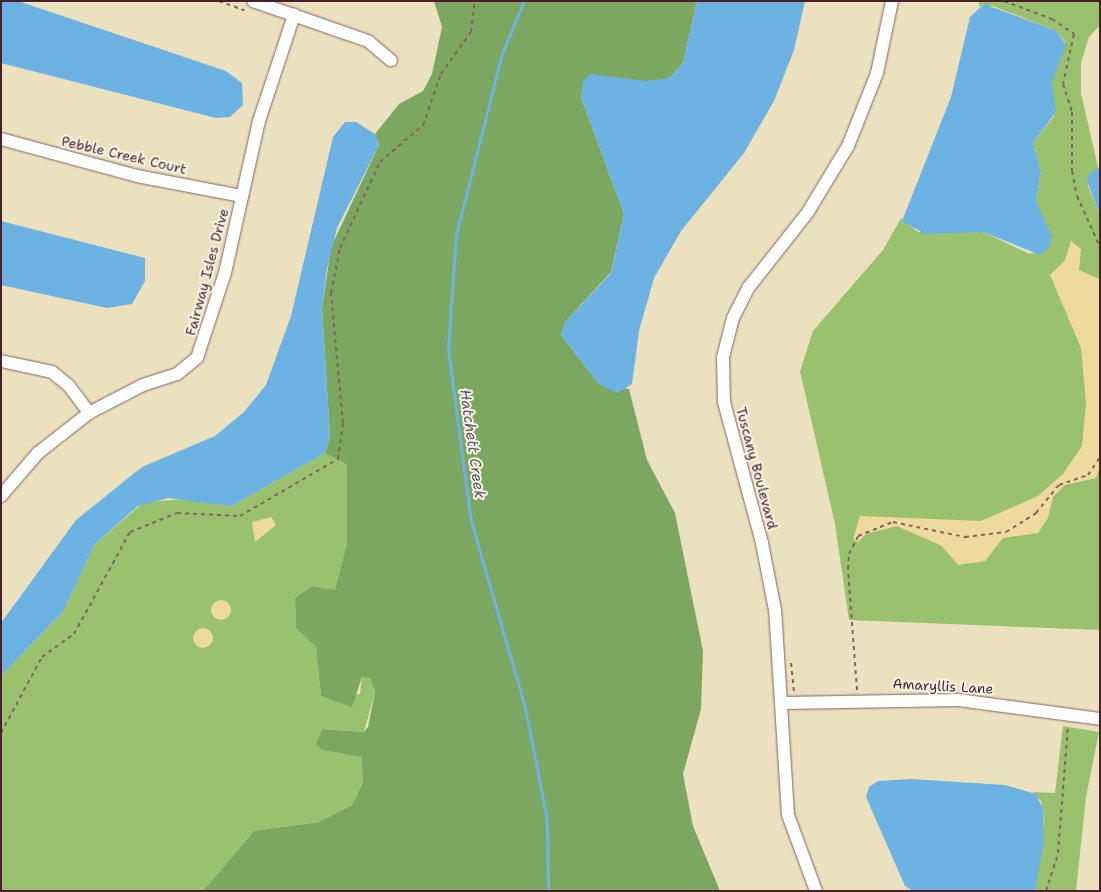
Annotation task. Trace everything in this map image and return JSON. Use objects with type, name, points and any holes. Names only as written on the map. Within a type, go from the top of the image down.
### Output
[{"type":"street","points":[[253,1],[368,41],[391,60]]},
{"type":"street","name":"Tuscany Boulevard","points":[[816,891],[788,815],[784,702],[762,543],[724,402],[723,357],[733,318],[749,287],[808,212],[848,146],[877,73],[892,1]]},
{"type":"street","name":"Fairway Isles Drive","points":[[1,496],[38,453],[89,414],[143,385],[177,374],[197,358],[219,294],[259,120],[294,15]]},
{"type":"street","name":"Pebble Creek Court","points":[[1,139],[137,176],[242,196]]},
{"type":"street","points":[[1,361],[52,372],[69,386],[89,414]]},
{"type":"street","name":"Amaryllis Lane","points":[[784,702],[958,700],[1100,719]]},
{"type":"path","points":[[1,733],[42,657],[74,634],[130,532],[177,513],[240,516],[338,458],[343,422],[331,293],[340,248],[380,162],[423,125],[441,74],[471,32],[475,1]]},
{"type":"path","points":[[1004,1],[1052,19],[1074,34],[1063,84],[1072,112],[1072,171],[1077,196],[1100,247]]},
{"type":"path","points":[[858,700],[848,569],[849,554],[858,536],[893,522],[965,537],[1006,532],[1036,513],[1058,484],[1088,475],[1100,457]]},
{"type":"path","points":[[791,660],[794,691]]},
{"type":"path","points":[[1046,891],[1058,853],[1066,722]]},
{"type":"green space","points":[[434,1],[697,1],[683,63],[670,78],[581,97],[624,214],[611,272],[566,321],[561,335],[599,384],[629,389],[647,460],[675,513],[703,651],[701,709],[683,774],[693,826],[720,891],[203,891],[254,831],[319,822],[352,805],[363,781],[361,757],[323,750],[316,745],[322,729],[364,732],[368,727],[375,692],[370,678],[362,677],[352,707],[321,696],[316,647],[296,628],[295,598],[312,586],[335,590],[347,543],[347,465],[325,453],[330,437],[322,309],[331,247],[379,145],[375,134],[399,104],[423,91],[432,74],[442,27]]},
{"type":"green space","points":[[979,1],[1100,1],[1100,25],[1089,37],[1081,63],[1081,93],[1098,167],[1088,186],[1100,215],[1100,630],[849,620],[835,524],[800,371],[813,331],[883,250],[901,218],[918,232],[983,232],[1030,254],[1049,247],[1036,201],[1041,171],[1033,143],[1054,116],[1052,83],[1065,42],[1057,31],[993,6],[979,6]]},
{"type":"green space","points":[[325,453],[347,465],[347,543],[335,590],[312,586],[295,598],[296,628],[316,647],[321,696],[360,694],[362,676],[370,678],[375,692],[364,732],[323,729],[330,751],[361,757],[363,780],[352,805],[319,822],[254,831],[203,891],[1,891],[1,676],[63,612],[95,544],[144,502],[186,499],[232,506]]},
{"type":"green space","points":[[1063,726],[1099,732],[1086,797],[1076,891],[1035,891],[1044,820],[1041,801],[1033,792],[1055,793]]},
{"type":"sand","points":[[1071,241],[1081,249],[1079,270],[1099,279],[1100,288],[1100,466],[1096,478],[1065,485],[1053,497],[1048,518],[1038,533],[1003,538],[985,561],[958,565],[942,546],[897,526],[866,534],[858,542],[853,539],[860,516],[981,521],[1038,496],[1063,474],[1082,446],[1086,403],[1081,348],[1050,275],[1065,260]]},
{"type":"sand","points":[[271,517],[276,525],[255,542],[252,522]]},
{"type":"sand","points":[[221,600],[228,603],[231,610],[228,617],[221,620],[214,617],[211,610],[214,603]]},
{"type":"sand","points":[[203,628],[210,631],[213,638],[210,645],[203,648],[196,645],[193,638],[196,631]]},
{"type":"water","points":[[1,1],[21,2],[226,71],[242,83],[243,105],[230,117],[216,118],[1,63]]},
{"type":"water","points":[[697,1],[805,1],[794,50],[774,101],[744,153],[681,231],[654,278],[639,331],[632,384],[618,393],[599,384],[561,335],[566,321],[611,273],[624,214],[581,97],[583,82],[590,74],[646,81],[670,78],[683,63]]},
{"type":"water","points":[[984,4],[1057,31],[1066,45],[1052,83],[1056,112],[1033,143],[1041,171],[1036,201],[1052,236],[1049,247],[1040,255],[983,232],[925,234],[902,221],[951,97],[970,17]]},
{"type":"water","points":[[345,122],[356,122],[375,134],[379,145],[337,228],[327,269],[322,309],[330,437],[325,453],[232,506],[168,498],[138,506],[95,544],[63,612],[1,676],[1,623],[76,520],[142,467],[215,436],[244,412],[266,385],[291,316],[333,137]]},
{"type":"water","points":[[1100,167],[1100,215],[1087,181],[1091,172]]},
{"type":"water","points":[[1,221],[145,258],[145,281],[132,304],[107,308],[1,285]]},
{"type":"water","points":[[911,779],[1005,785],[1036,794],[1043,809],[1044,841],[1035,891],[913,891],[905,886],[866,797],[869,787],[878,781]]},
{"type":"waterway","name":"Hatchett Creek","points":[[524,1],[502,53],[456,235],[448,349],[471,521],[525,707],[547,820],[548,891]]}]
